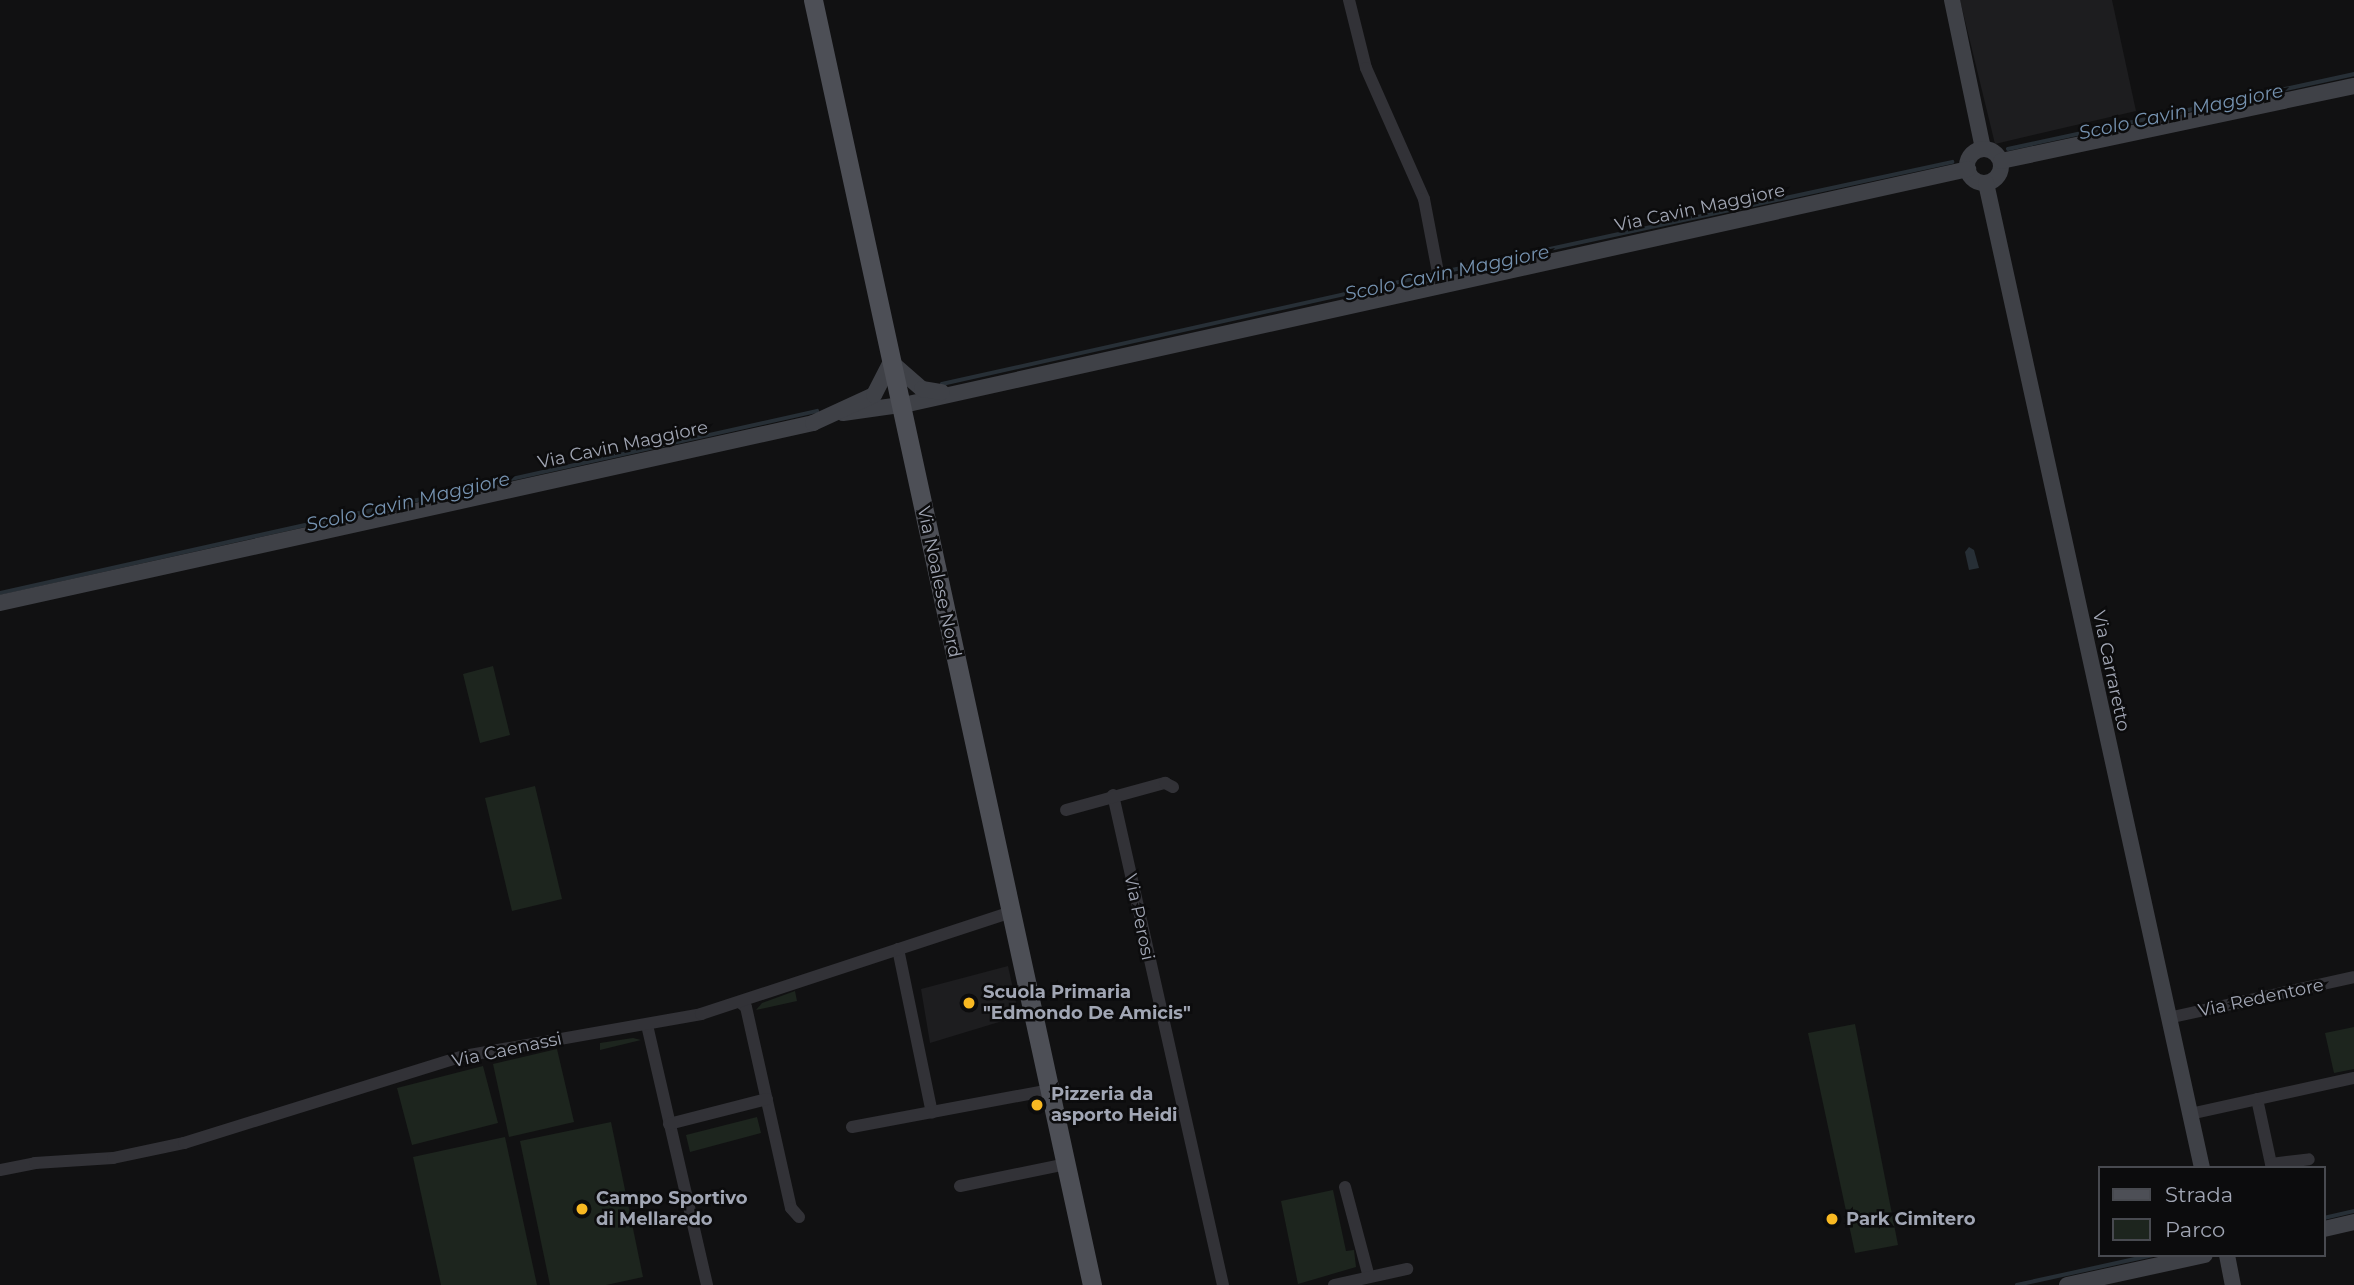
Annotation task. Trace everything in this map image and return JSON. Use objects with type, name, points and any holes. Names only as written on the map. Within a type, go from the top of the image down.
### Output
[{"type":"main road","name":"Via Noalese Nord","points":[[813,0],[1092,1285]]},
{"type":"street","points":[[1349,0],[1366,68],[1420,187],[1439,276]]},
{"type":"street","points":[[1952,0],[1983,149]]},
{"type":"street","points":[[2001,161],[2354,86]]},
{"type":"street","points":[[1983,149],[1995,153],[2001,161],[1998,176],[1986,183],[1975,180],[1968,169],[1970,156],[1983,149]]},
{"type":"street","name":"Via Cavin Maggiore","points":[[0,603],[844,413],[949,392],[1439,276],[1968,169]]},
{"type":"street","name":"Via Carraretto","points":[[1986,183],[2202,1166]]},
{"type":"street","points":[[874,395],[891,362],[922,389]]},
{"type":"street","name":"Via Cavin Maggiore","points":[[844,413],[874,395],[900,402],[922,389],[949,392]]},
{"type":"street","points":[[1066,810],[1164,783],[1173,787]]},
{"type":"street","name":"Via Perosi","points":[[1113,795],[1223,1285]]},
{"type":"street","name":"Via Caenassi","points":[[0,1170],[113,1158],[184,1143],[464,1056],[647,1025],[741,1003],[1011,912]]},
{"type":"street","points":[[898,949],[932,1113]]},
{"type":"street","name":"Via Redentore","points":[[2168,1018],[2354,977]]},
{"type":"street","points":[[741,1003],[746,1007],[791,1208],[799,1217]]},
{"type":"street","points":[[647,1025],[707,1285]]},
{"type":"street","points":[[2190,1114],[2354,1078]]},
{"type":"street","points":[[852,1127],[1050,1090]]},
{"type":"street","points":[[669,1124],[767,1099]]},
{"type":"street","points":[[2257,1099],[2271,1164],[2309,1159]]},
{"type":"street","points":[[960,1186],[1066,1164]]},
{"type":"street","points":[[1345,1187],[1369,1277]]},
{"type":"street","points":[[2326,1229],[2354,1222]]},
{"type":"street","points":[[2067,1285],[2196,1257]]},
{"type":"street","points":[[2227,1257],[2233,1285]]},
{"type":"street","points":[[1334,1285],[1407,1269]]},
{"type":"shaded area","points":[[1960,0],[2112,0],[2136,111],[1995,144]]},
{"type":"shaded area","points":[[1969,547],[1974,550],[1979,568],[1969,570],[1965,552]]},
{"type":"shaded area","name":"Scuola Primaria \"Edmondo De Amicis\"","points":[[1008,966],[1019,1016],[930,1043],[921,989]]},
{"type":"green space","points":[[493,666],[510,735],[480,743],[463,674]]},
{"type":"green space","points":[[535,786],[562,899],[512,911],[485,798]]},
{"type":"green space","points":[[795,991],[797,1001],[756,1010],[762,1003]]},
{"type":"green space","points":[[1855,1024],[1898,1245],[1855,1253],[1808,1033]]},
{"type":"green space","points":[[2354,1027],[2354,1069],[2334,1073],[2325,1033]]},
{"type":"green space","points":[[633,1038],[641,1040],[600,1050],[600,1043]]},
{"type":"green space","points":[[557,1049],[574,1122],[509,1137],[493,1064]]},
{"type":"green space","points":[[483,1066],[498,1123],[412,1145],[397,1088]]},
{"type":"green space","points":[[757,1117],[761,1133],[690,1152],[686,1135]]},
{"type":"green space","name":"Campo Sportivo di Mellaredo","points":[[611,1122],[643,1277],[606,1285],[550,1285],[520,1141]]},
{"type":"green space","points":[[505,1137],[537,1285],[441,1285],[413,1157]]},
{"type":"green space","points":[[1333,1190],[1346,1251],[1354,1250],[1356,1267],[1298,1284],[1281,1201]]},
{"type":"waterway","name":"Scolo Cavin Maggiore","points":[[2008,149],[2354,74]]},
{"type":"waterway","name":"Scolo Cavin Maggiore","points":[[1443,272],[1952,162]]},
{"type":"waterway","name":"Scolo Cavin Maggiore","points":[[942,384],[1435,274]]},
{"type":"waterway","name":"Scolo Cavin Maggiore","points":[[0,593],[817,411]]},
{"type":"waterway","points":[[2326,1218],[2354,1211]]},
{"type":"waterway","points":[[2017,1285],[2145,1257]]},
{"type":"place","name":"Scuola Primaria \"Edmondo De Amicis\"","points":[[969,1003]]},
{"type":"place","name":"Pizzeria da asporto Heidi","points":[[1037,1105]]},
{"type":"place","name":"Campo Sportivo di Mellaredo","points":[[582,1209]]},
{"type":"place","name":"Park Cimitero","points":[[1832,1219]]}]
